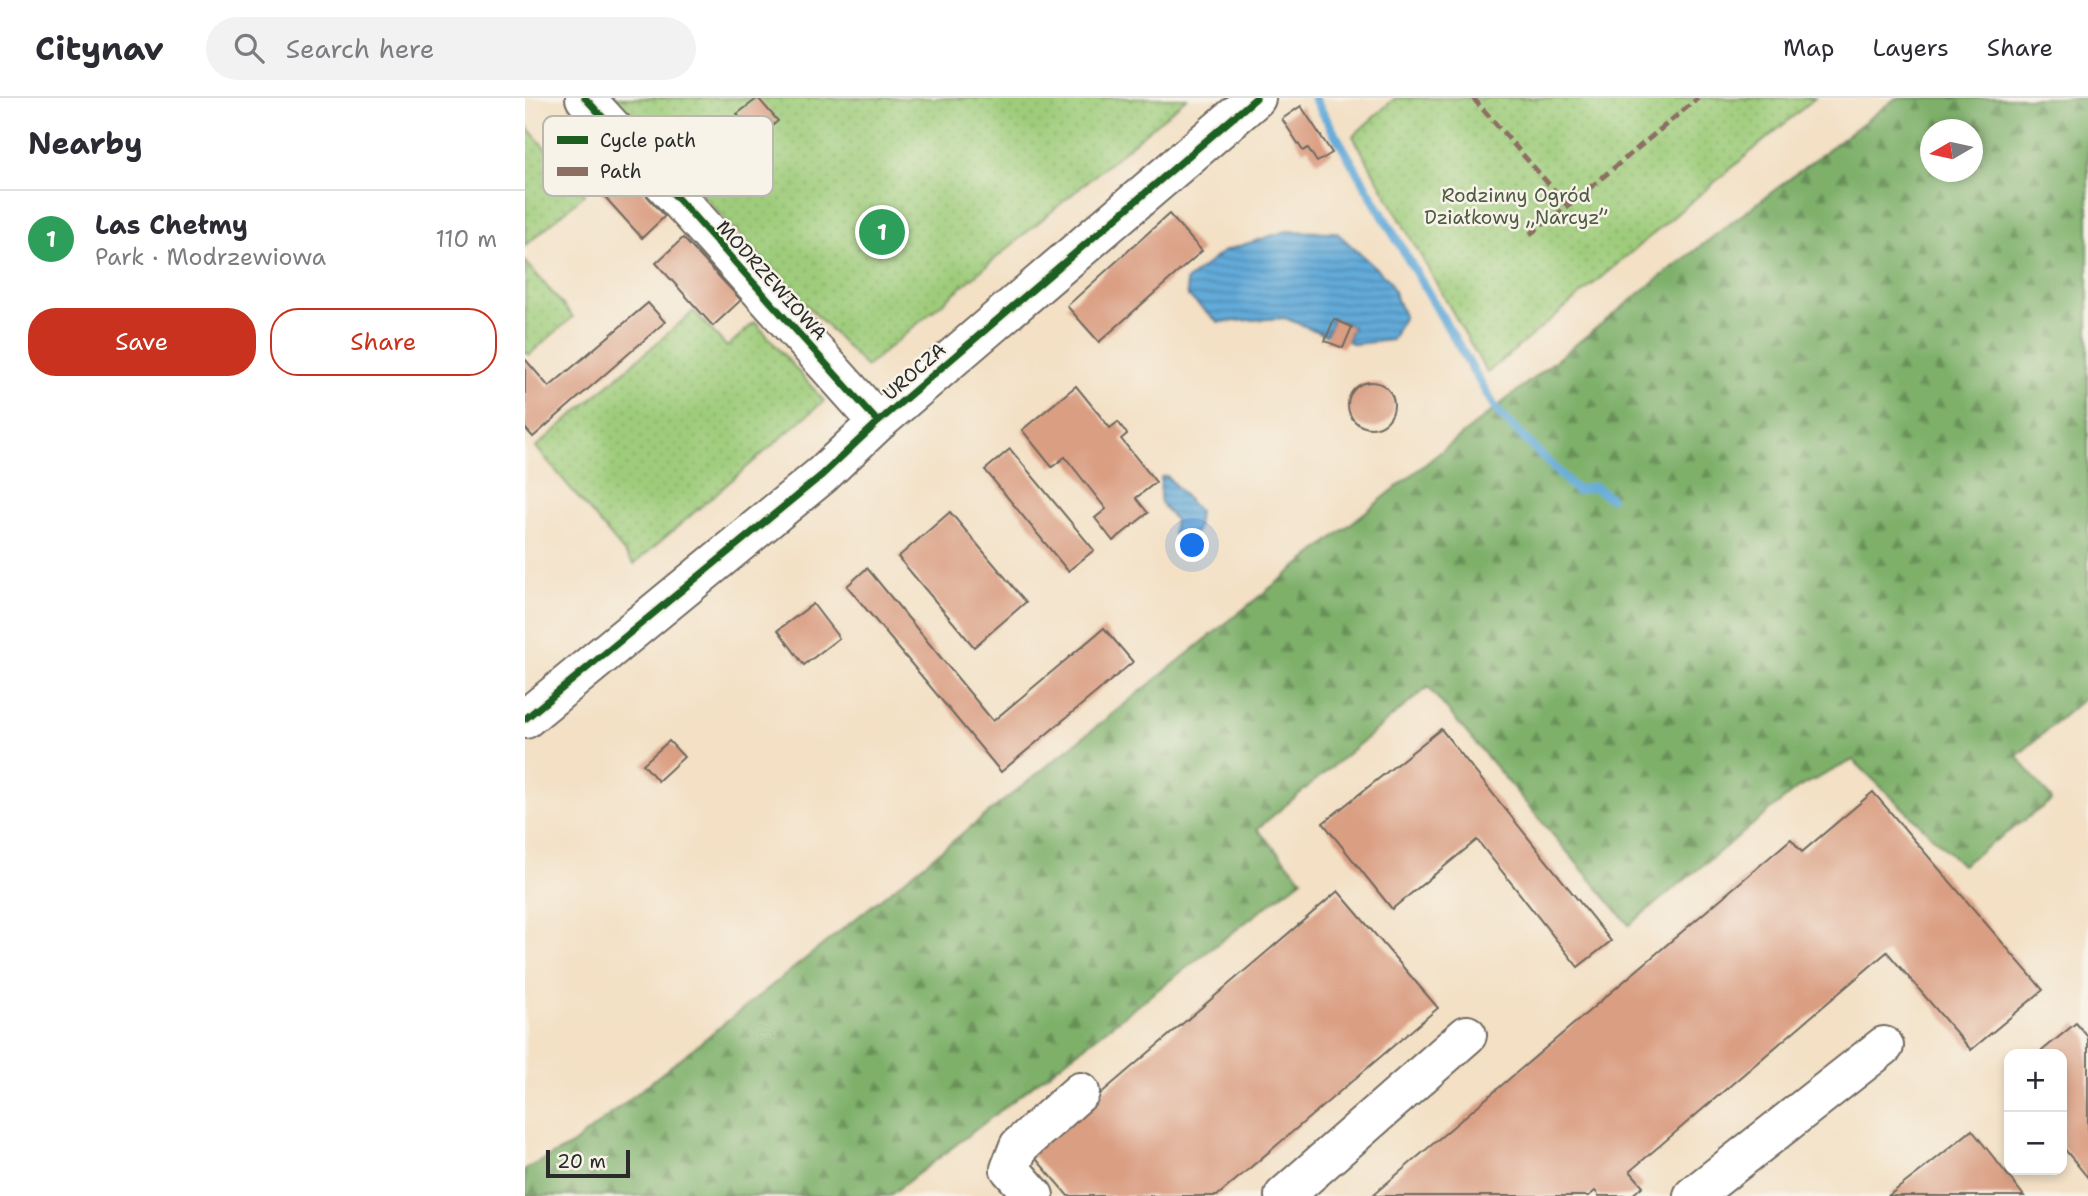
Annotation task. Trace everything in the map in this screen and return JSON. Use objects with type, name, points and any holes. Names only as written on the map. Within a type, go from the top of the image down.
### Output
[{"type":"street","name":"MODRZEWIOWA","points":[[585,98],[602,116]]},
{"type":"street","name":"UROCZA","points":[[525,719],[770,518],[1256,98]]},
{"type":"street","name":"MODRZEWIOWA","points":[[675,196],[878,422]]},
{"type":"street","points":[[1284,1196],[1467,1035]]},
{"type":"street","points":[[1693,1196],[1884,1046]]},
{"type":"street","points":[[1034,1196],[1010,1169],[1019,1146],[1080,1093]]},
{"type":"green space","points":[[609,98],[1187,98],[866,367],[703,196],[773,196],[773,116],[626,116]]},
{"type":"green space","name":"Rodzinny Ogród Działkowy „Narcyz”","points":[[1395,98],[1815,98],[1487,373],[1353,136]]},
{"type":"green space","points":[[1896,98],[2088,98],[2088,695],[2017,756],[2052,800],[1962,865],[1853,760],[1798,788],[1629,925],[1428,687],[1257,829],[1302,879],[889,1196],[525,1196],[525,1169],[572,1145],[1660,277]]},
{"type":"green space","points":[[525,125],[543,146],[543,196],[583,196],[525,246]]},
{"type":"green space","points":[[525,261],[573,317],[529,355],[525,351]]},
{"type":"green space","points":[[694,311],[727,347],[755,322],[824,401],[634,564],[536,447]]},
{"type":"water","points":[[1286,231],[1336,232],[1389,280],[1404,316],[1392,340],[1355,344],[1347,341],[1353,327],[1334,319],[1326,335],[1285,318],[1218,322],[1188,296],[1186,281],[1224,251]]},
{"type":"water","points":[[1167,476],[1199,512],[1192,540],[1177,538],[1173,533],[1175,520],[1161,503],[1161,477]]},
{"type":"building","points":[[758,98],[778,121],[773,125],[773,116],[737,114]]},
{"type":"building","points":[[1301,106],[1332,153],[1317,162],[1308,148],[1303,151],[1282,119]]},
{"type":"building","points":[[604,196],[647,196],[665,216],[642,238]]},
{"type":"building","points":[[1169,214],[1202,251],[1099,342],[1067,306]]},
{"type":"building","points":[[683,238],[741,300],[713,326],[656,263]]},
{"type":"building","points":[[648,303],[665,322],[533,437],[525,428],[525,359],[549,387]]},
{"type":"building","points":[[1334,319],[1352,327],[1343,348],[1325,341]]},
{"type":"building","points":[[1371,382],[1380,383],[1387,389],[1393,396],[1393,414],[1387,421],[1380,427],[1371,428],[1362,427],[1355,421],[1349,414],[1348,405],[1349,396],[1355,389],[1362,383]]},
{"type":"building","points":[[1076,386],[1110,428],[1118,422],[1127,434],[1121,439],[1156,482],[1136,498],[1148,513],[1113,541],[1095,518],[1106,509],[1065,457],[1052,467],[1022,430]]},
{"type":"building","points":[[1010,449],[1094,550],[1068,571],[985,470]]},
{"type":"building","points":[[950,512],[1026,602],[974,647],[898,557]]},
{"type":"building","points":[[867,568],[993,721],[1104,628],[1133,662],[1001,772],[847,586]]},
{"type":"building","points":[[813,604],[839,638],[804,665],[778,630]]},
{"type":"building","points":[[1441,729],[1611,941],[1578,967],[1477,840],[1392,909],[1323,823]]},
{"type":"building","points":[[669,741],[684,757],[658,781],[643,764]]},
{"type":"building","points":[[1873,792],[2043,990],[1971,1050],[1887,952],[1630,1171],[1643,1186],[1631,1196],[1599,1196],[1595,1191],[1589,1196],[1374,1194],[1791,839],[1802,852]]},
{"type":"building","points":[[1338,891],[1438,1008],[1217,1196],[1068,1196],[1031,1153]]},
{"type":"building","points":[[2076,1023],[2088,1037],[2088,1178],[2067,1152],[2067,1049],[2044,1049]]},
{"type":"building","points":[[1972,1130],[2004,1171],[2004,1175],[2007,1175],[2024,1196],[1888,1196]]},
{"type":"waterway","points":[[1314,98],[1497,411],[1576,490],[1595,487],[1610,498]]},
{"type":"marked path","points":[[1473,98],[1568,206]]},
{"type":"marked path","points":[[1530,234],[1568,206],[1698,98]]},
{"type":"cycle path","points":[[585,98],[602,116]]},
{"type":"cycle path","points":[[525,719],[822,475],[878,422],[1256,98]]},
{"type":"cycle path","points":[[675,196],[878,422]]},
{"type":"place","name":"Las Chełmy","points":[[882,232]]}]
